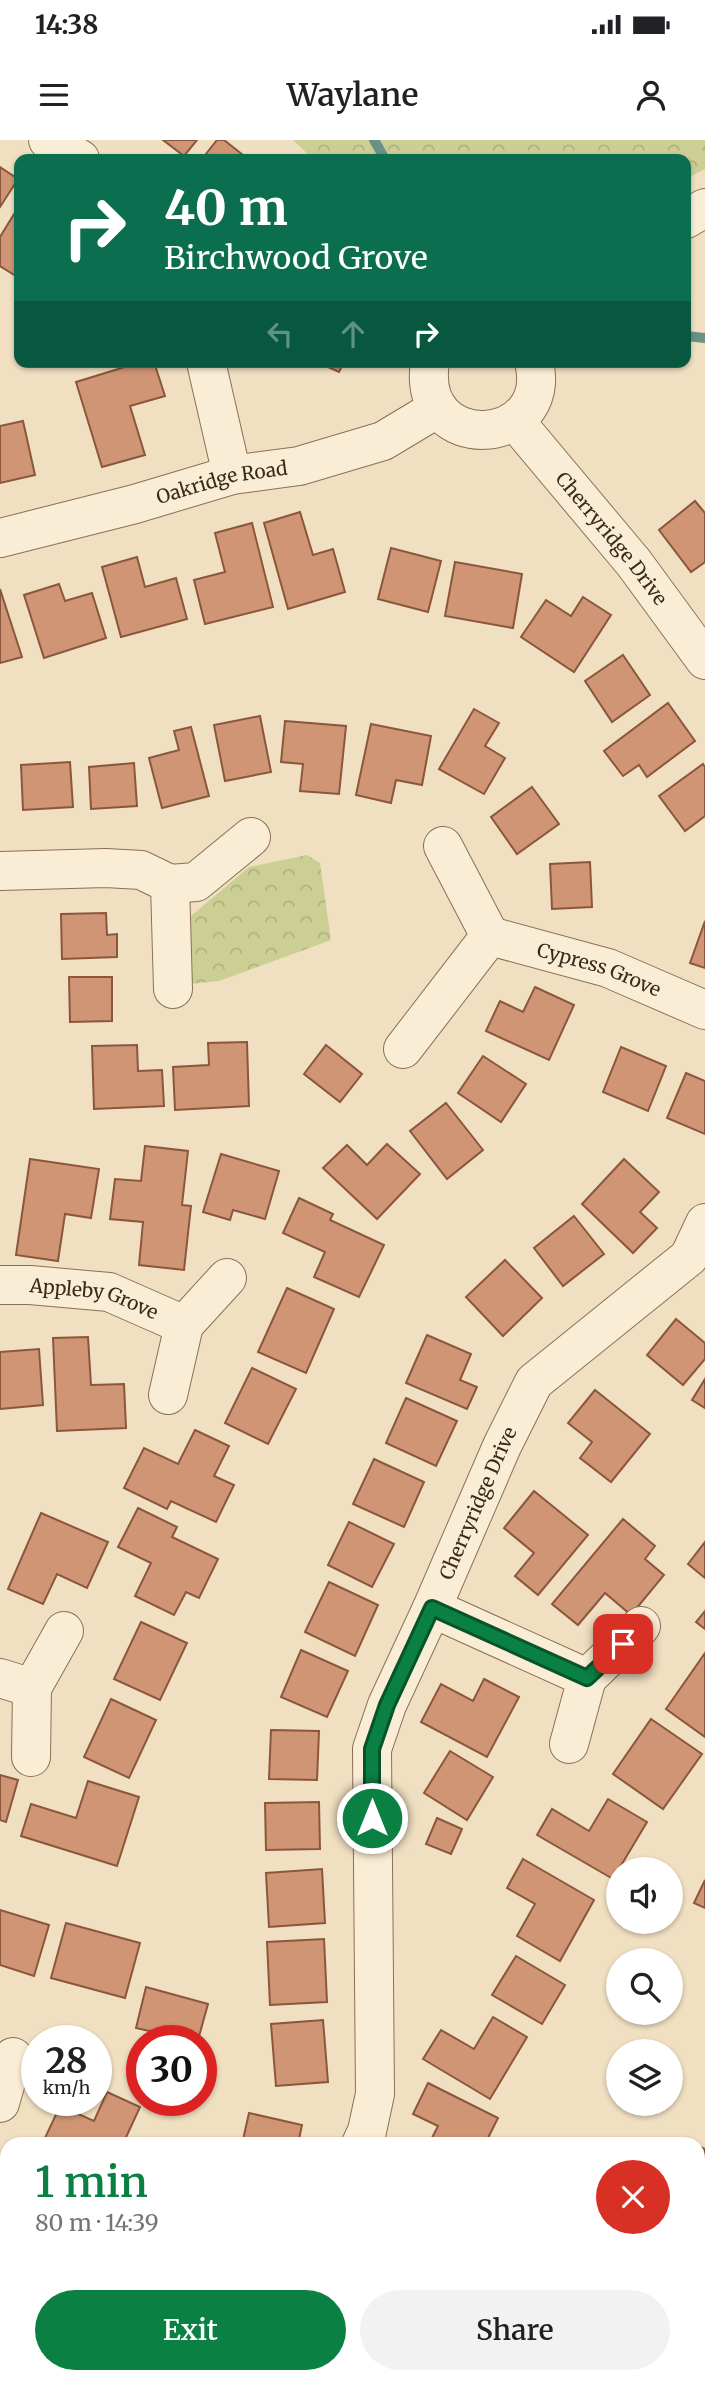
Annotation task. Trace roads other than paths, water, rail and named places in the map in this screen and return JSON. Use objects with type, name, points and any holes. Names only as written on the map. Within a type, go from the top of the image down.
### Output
[{"type":"street","points":[[48,140],[72,154]]},
{"type":"street","points":[[207,368],[232,475]]},
{"type":"street","points":[[429,368],[430,394],[438,408],[447,419],[473,431],[502,428],[515,421],[532,399],[536,385],[535,368]]},
{"type":"street","name":"Oakridge Road","points":[[0,538],[135,504],[232,475],[299,467],[383,441],[438,408]]},
{"type":"street","name":"Cherryridge Drive","points":[[515,421],[634,563],[705,660]]},
{"type":"street","points":[[0,871],[106,868],[141,870],[170,884],[196,882],[251,836]]},
{"type":"street","points":[[403,1049],[490,936],[443,846]]},
{"type":"street","points":[[170,884],[173,989]]},
{"type":"street","name":"Cypress Grove","points":[[490,936],[608,968],[705,1010]]},
{"type":"street","name":"Cherryridge Drive","points":[[364,2137],[375,2094],[372,1749],[387,1705],[502,1446],[534,1382],[697,1263],[705,1223]]},
{"type":"street","name":"Appleby Grove","points":[[168,1395],[184,1325],[227,1278]]},
{"type":"street","name":"Appleby Grove","points":[[0,1285],[109,1292],[184,1325]]},
{"type":"street","points":[[432,1608],[587,1678]]},
{"type":"street","points":[[569,1744],[587,1678],[641,1626]]},
{"type":"street","points":[[31,1757],[16,1683],[64,1631]]},
{"type":"street","points":[[0,2103],[13,2057]]},
{"type":"waterway","points":[[374,140],[382,154]]},
{"type":"waterway","points":[[691,337],[705,338]]}]
